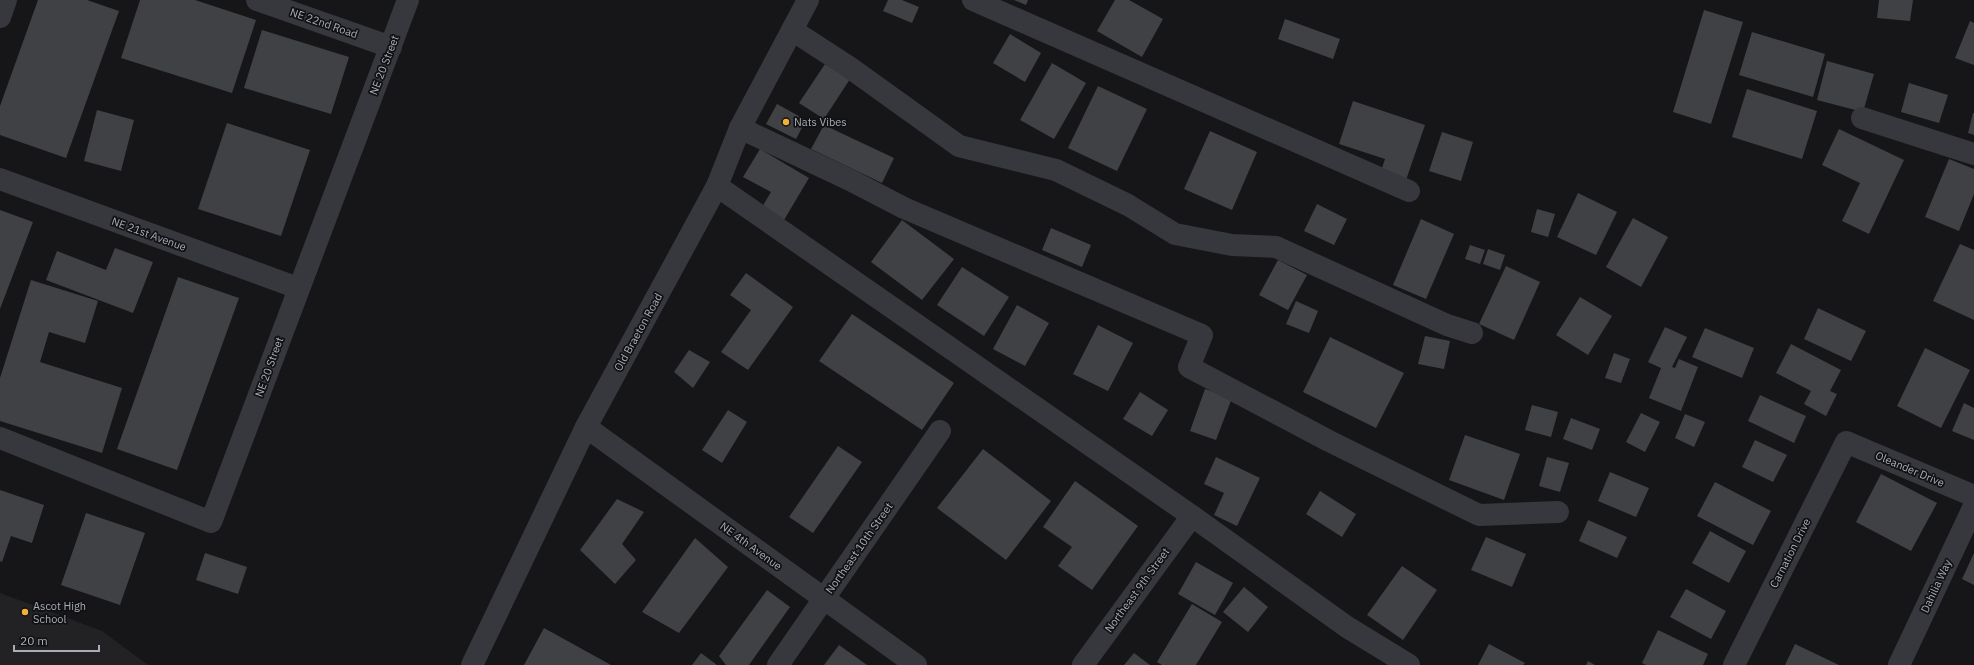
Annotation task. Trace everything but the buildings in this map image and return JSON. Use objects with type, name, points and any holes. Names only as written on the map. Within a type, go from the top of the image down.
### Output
[{"type":"street","points":[[0,17],[6,0]]},
{"type":"street","name":"NE 22nd Road","points":[[257,0],[391,47]]},
{"type":"street","name":"NE 20 Street","points":[[0,438],[211,522],[298,288],[408,0]]},
{"type":"street","name":"Old Braeton Road","points":[[472,665],[586,427],[717,186],[740,128],[808,0]]},
{"type":"street","points":[[973,0],[1409,191]]},
{"type":"street","points":[[792,30],[849,67],[959,146],[1056,170],[1128,206],[1175,234],[1232,245],[1276,247],[1446,325],[1472,332]]},
{"type":"street","points":[[1862,118],[1974,154]]},
{"type":"street","points":[[740,128],[850,180],[904,208],[1202,335],[1189,367],[1329,441],[1479,515],[1558,512]]},
{"type":"street","name":"NE 21st Avenue","points":[[0,179],[298,288]]},
{"type":"street","points":[[717,186],[1192,516],[1347,627],[1399,662]]},
{"type":"street","name":"NE 4th Avenue","points":[[586,427],[916,665]]},
{"type":"street","name":"Northeast 10th Street","points":[[778,665],[940,431]]},
{"type":"street","name":"Oleander Drive","points":[[1846,442],[1974,496]]},
{"type":"street","name":"Carnation Drive","points":[[1734,665],[1846,442]]},
{"type":"street","name":"Dahilia Way","points":[[1899,665],[1974,506]]},
{"type":"street","name":"Northeast 9th Street","points":[[1083,665],[1192,516]]},
{"type":"shaded area","name":"Ascot High School","points":[[0,593],[102,631],[148,665],[0,665]]},
{"type":"place","name":"Nats Vibes","points":[[786,122]]},
{"type":"place","name":"Ascot High School","points":[[25,612]]}]
